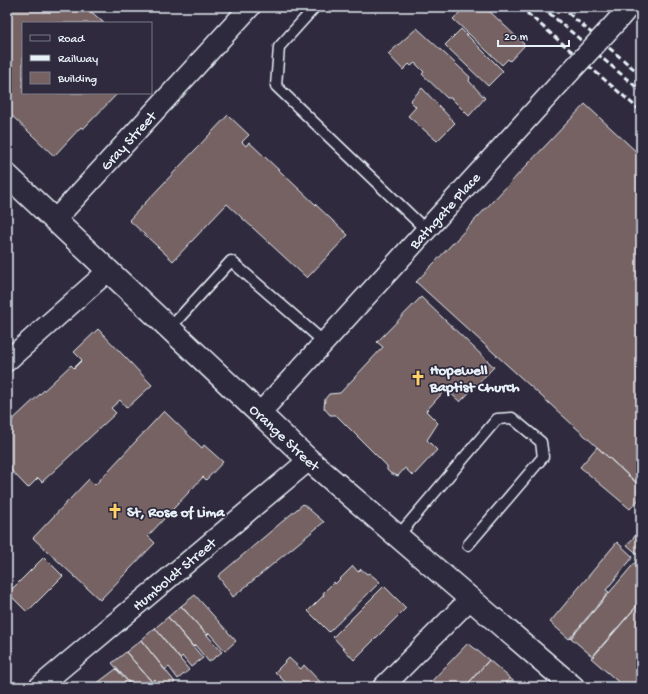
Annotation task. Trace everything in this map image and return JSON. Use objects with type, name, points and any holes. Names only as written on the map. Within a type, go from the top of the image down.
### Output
[{"type":"main road","name":"Orange Street","points":[[7,175],[309,460],[574,687]]},
{"type":"street","name":"Gray Street","points":[[55,220],[250,7]]},
{"type":"street","name":"Bathgate Place","points":[[260,414],[425,229],[623,14]]},
{"type":"street","points":[[9,357],[108,271]]},
{"type":"street","name":"Humboldt Street","points":[[39,687],[309,460]]},
{"type":"street","points":[[383,687],[470,599]]},
{"type":"lane","points":[[315,7],[279,47],[276,86],[425,229]]},
{"type":"lane","points":[[170,328],[232,261],[324,342]]},
{"type":"lane","points":[[398,536],[497,420],[512,418],[541,442],[543,457],[468,545]]},
{"type":"building","points":[[7,7],[86,7],[103,22],[22,22],[22,94],[117,94],[83,129],[81,127],[54,156],[7,111]]},
{"type":"building","points":[[465,7],[485,7],[525,45],[510,61],[508,59],[502,65],[453,19]]},
{"type":"building","points":[[417,28],[470,77],[469,81],[485,98],[469,116],[451,98],[447,98],[422,74],[424,72],[415,63],[411,66],[409,64],[403,70],[388,54]]},
{"type":"building","points":[[461,29],[503,71],[488,86],[445,45]]},
{"type":"building","points":[[422,88],[455,123],[437,141],[408,116],[416,107],[410,101]]},
{"type":"building","points":[[585,104],[641,156],[641,487],[416,282]]},
{"type":"building","points":[[228,115],[249,135],[242,142],[246,146],[249,142],[348,235],[307,278],[227,204],[173,261],[129,220]]},
{"type":"building","name":"Hopewell Baptist Church","points":[[421,297],[494,367],[460,402],[446,389],[426,411],[438,423],[427,440],[437,450],[413,476],[405,468],[398,476],[390,473],[387,470],[387,466],[336,415],[330,415],[324,408],[325,399],[329,394],[340,393],[383,347],[377,342]]},
{"type":"building","points":[[98,329],[152,385],[127,408],[120,400],[111,408],[116,413],[42,482],[38,478],[28,488],[7,466],[7,425],[71,365],[74,368],[82,360],[74,352]]},
{"type":"building","name":"St, Rose of Lima","points":[[164,411],[202,448],[204,445],[223,462],[206,480],[203,477],[148,536],[155,543],[100,600],[33,538],[89,479],[95,485]]},
{"type":"building","points":[[597,447],[641,487],[641,497],[630,509],[580,467]]},
{"type":"building","points":[[303,504],[324,522],[233,597],[218,576]]},
{"type":"building","points":[[641,529],[641,557],[627,545]]},
{"type":"building","points":[[617,542],[633,557],[606,590],[609,592],[569,639],[550,622]]},
{"type":"building","points":[[44,557],[63,576],[27,612],[8,593]]},
{"type":"building","points":[[637,560],[641,563],[641,601],[593,657],[571,638]]},
{"type":"building","points":[[353,566],[358,572],[361,569],[367,574],[369,573],[380,582],[329,632],[308,611],[324,595],[323,593],[334,582],[335,584]]},
{"type":"building","points":[[384,586],[406,608],[354,660],[333,637]]},
{"type":"building","points":[[195,595],[236,641],[225,651],[209,633],[207,635],[181,606]]},
{"type":"building","points":[[641,601],[641,687],[624,687],[591,658]]},
{"type":"building","points":[[181,606],[222,652],[209,662],[195,645],[193,647],[168,617]]},
{"type":"building","points":[[168,617],[203,658],[191,667],[182,656],[180,659],[155,628]]},
{"type":"building","points":[[155,628],[189,670],[178,679],[169,667],[165,670],[141,640]]},
{"type":"building","points":[[141,640],[175,682],[170,687],[161,687],[155,679],[152,682],[126,652]]},
{"type":"building","points":[[468,643],[489,660],[465,687],[426,687]]},
{"type":"building","points":[[126,652],[156,687],[133,687],[112,663]]},
{"type":"building","points":[[289,658],[301,669],[304,665],[325,687],[290,687],[275,672]]},
{"type":"building","points":[[489,660],[510,678],[502,687],[465,687]]},
{"type":"building","points":[[116,669],[133,687],[98,687],[96,684]]},
{"type":"building","points":[[510,678],[520,687],[502,687]]},
{"type":"railway","points":[[520,7],[641,111]]},
{"type":"railway","points":[[542,7],[641,91]]},
{"type":"railway","points":[[561,7],[641,75]]},
{"type":"place","name":"Hopewell Baptist Church","points":[[418,378]]},
{"type":"place","name":"St, Rose of Lima","points":[[115,511]]}]
